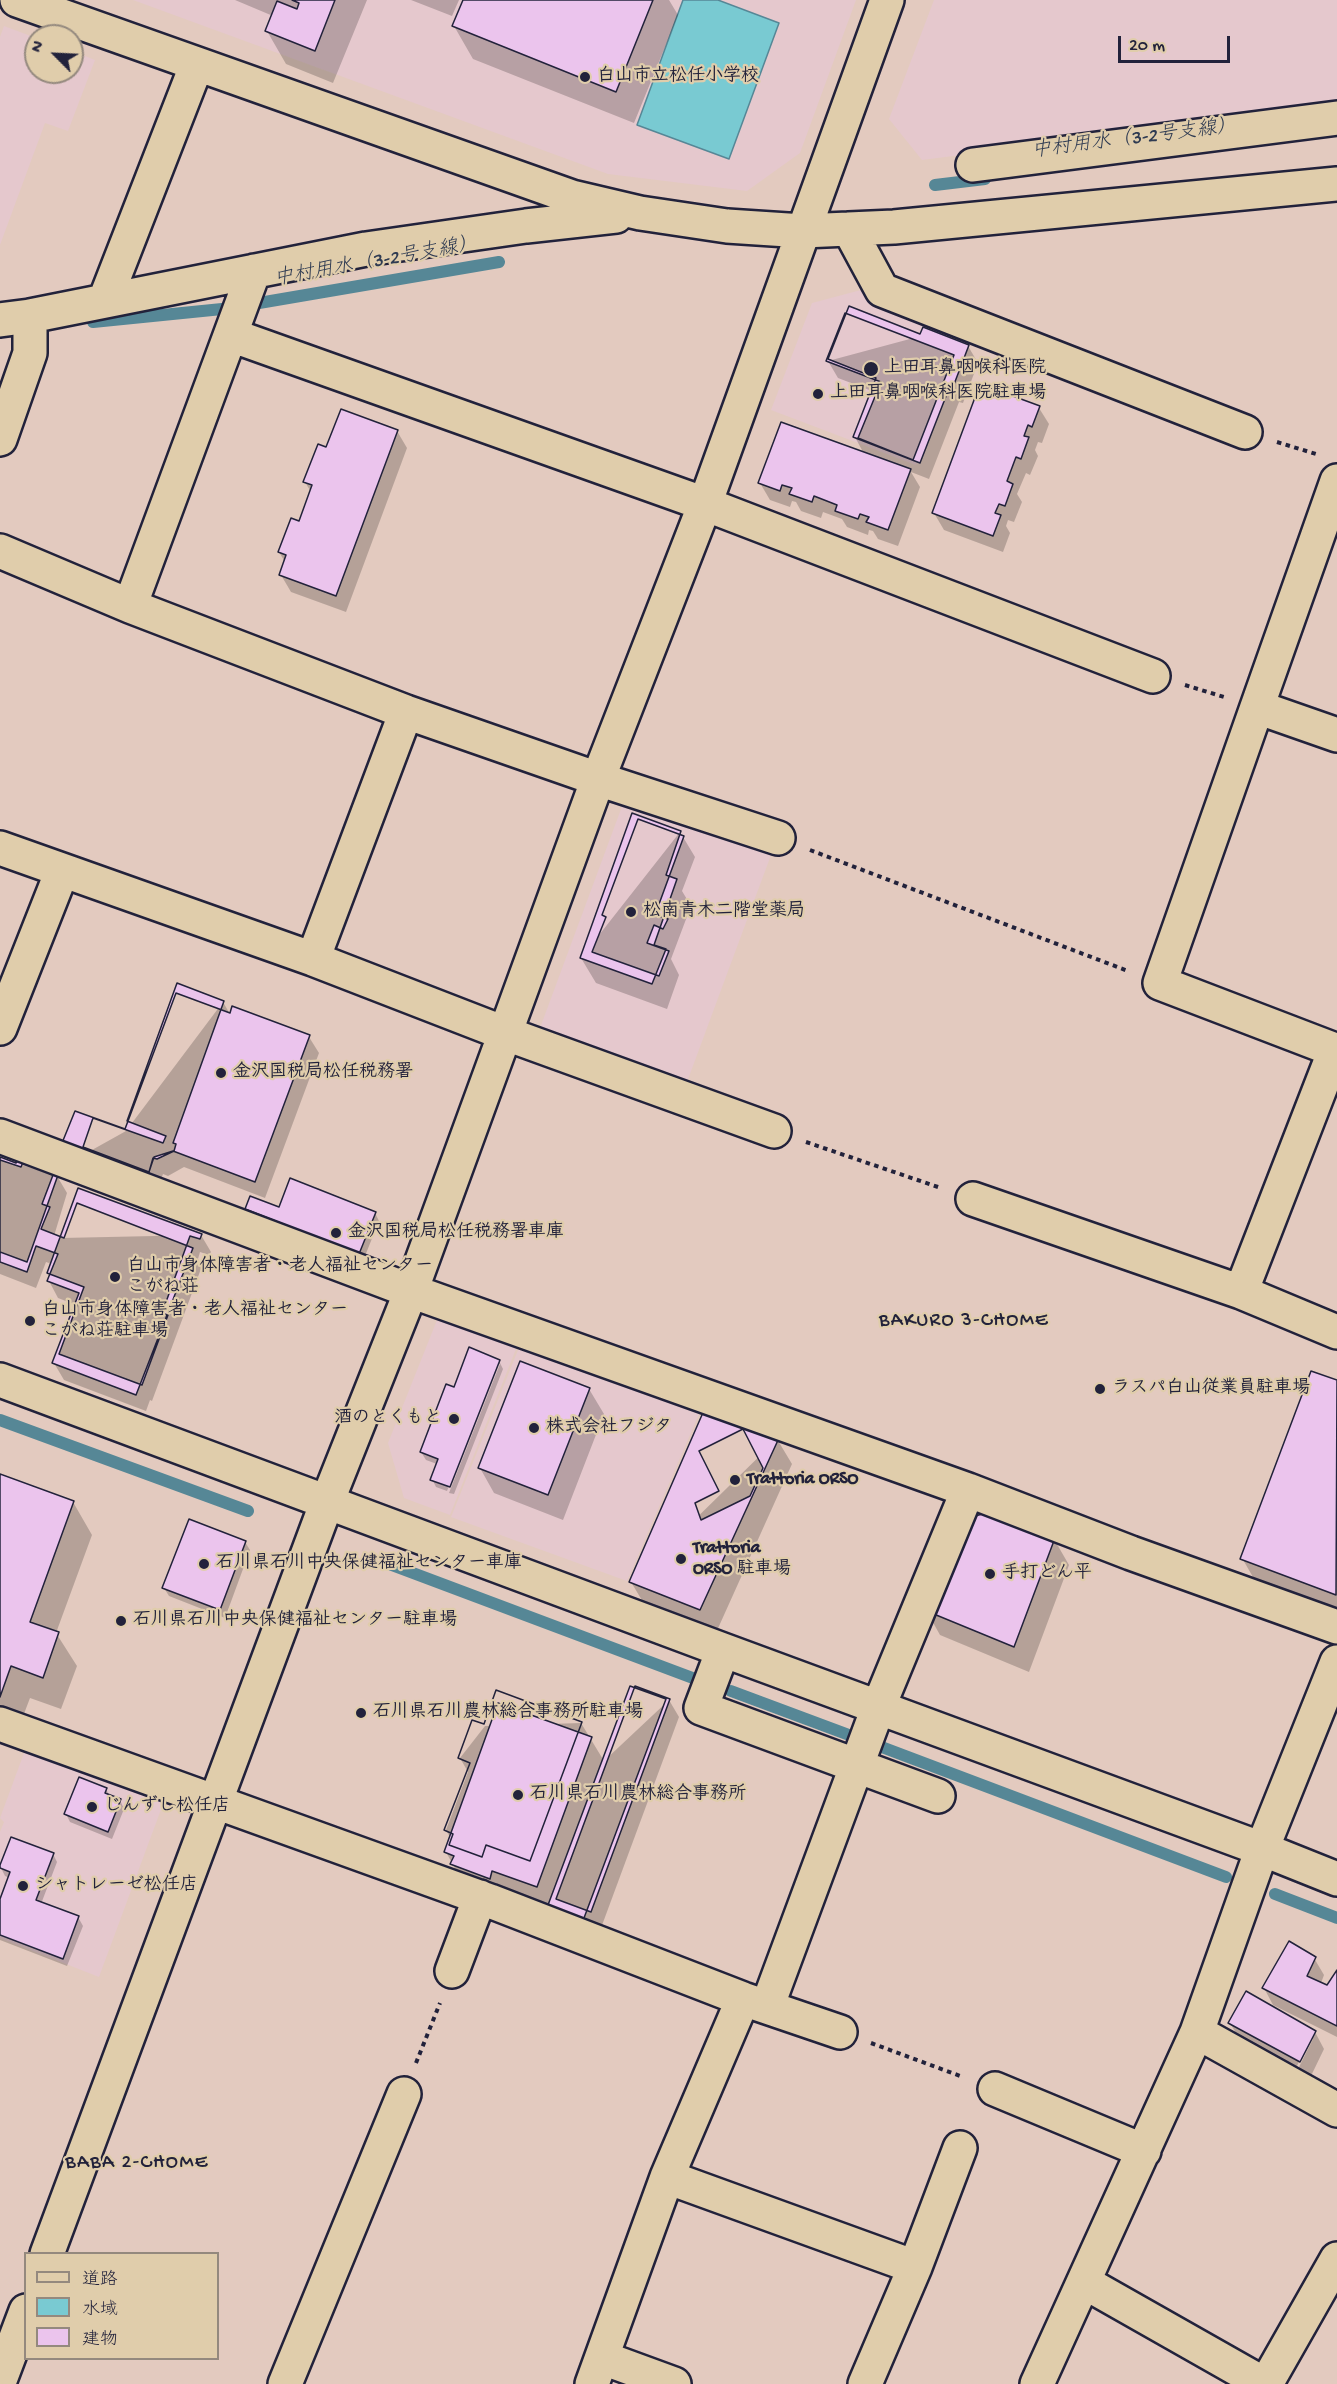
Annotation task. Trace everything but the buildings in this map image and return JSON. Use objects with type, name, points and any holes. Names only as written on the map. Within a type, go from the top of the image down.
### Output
[{"type":"street","points":[[17,0],[572,197],[640,213],[727,226],[803,231],[894,227],[1337,184]]},
{"type":"street","points":[[47,2252],[217,1803],[327,1502],[411,1291],[598,779],[705,504],[887,0]]},
{"type":"street","points":[[105,300],[197,64]]},
{"type":"street","points":[[973,165],[1337,118]]},
{"type":"street","points":[[0,439],[30,353],[15,318],[366,249],[526,226],[640,213]]},
{"type":"street","points":[[849,229],[882,291],[1245,432]]},
{"type":"street","points":[[130,606],[254,271]]},
{"type":"street","points":[[231,335],[705,504],[1153,676]]},
{"type":"street","points":[[1241,1292],[1336,1051],[1160,983],[1257,707],[1332,469]]},
{"type":"street","points":[[0,551],[130,606],[406,712],[598,779],[778,838]]},
{"type":"street","points":[[1257,707],[1337,735]]},
{"type":"street","points":[[313,959],[406,712]]},
{"type":"street","points":[[0,848],[313,959],[504,1033],[774,1131]]},
{"type":"street","points":[[0,1028],[62,871]]},
{"type":"street","points":[[0,1136],[411,1291],[968,1490],[1131,1553],[1337,1627]]},
{"type":"street","points":[[973,1199],[1241,1292],[1337,1332]]},
{"type":"street","points":[[0,1380],[1262,1849],[1337,1879]]},
{"type":"street","points":[[674,2384],[597,2371],[667,2177],[755,2003],[857,1766],[878,1708],[968,1490]]},
{"type":"street","points":[[723,1650],[701,1708],[938,1796]]},
{"type":"street","points":[[1037,2384],[1197,2032],[1262,1849],[1337,1662]]},
{"type":"street","points":[[0,1724],[480,1897],[755,2003],[840,2032]]},
{"type":"street","points":[[452,1971],[480,1897]]},
{"type":"street","points":[[1197,2032],[1337,2110]]},
{"type":"street","points":[[995,2089],[1144,2151]]},
{"type":"street","points":[[285,2384],[404,2094]]},
{"type":"street","points":[[865,2384],[915,2267],[960,2148]]},
{"type":"street","points":[[667,2177],[915,2267]]},
{"type":"street","points":[[1084,2282],[1265,2384],[1337,2259]]},
{"type":"street","points":[[0,2380],[24,2316]]},
{"type":"path","points":[[1245,432],[1332,469]]},
{"type":"path","points":[[1153,676],[1257,707]]},
{"type":"path","points":[[778,838],[1160,983]]},
{"type":"path","points":[[774,1131],[973,1199]]},
{"type":"path","points":[[404,2094],[452,1971]]},
{"type":"path","points":[[840,2032],[995,2089]]},
{"type":"shaded area","name":"白山市立松任小学校","points":[[133,0],[856,0],[800,153],[747,191],[608,174]]},
{"type":"shaded area","points":[[934,0],[1337,0],[1337,107],[922,160],[889,119]]},
{"type":"shaded area","points":[[4,26],[24,34],[24,84],[84,84],[84,56],[95,60],[68,131],[45,123],[0,245],[0,37]]},
{"type":"shaded area","name":"上田耳鼻咽喉科医院","points":[[861,290],[973,328],[916,465],[771,410],[812,303]]},
{"type":"shaded area","name":"松南青木二階堂薬局","points":[[624,801],[771,855],[687,1082],[540,1028]]},
{"type":"shaded area","name":"酒のとくもと","points":[[441,1310],[520,1339],[450,1515],[404,1498],[388,1443]]},
{"type":"shaded area","name":"株式会社フジタ","points":[[522,1340],[702,1407],[627,1581],[451,1517]]},
{"type":"shaded area","points":[[27,1745],[166,1796],[99,1977],[0,1938],[0,1832],[4,1822],[0,1818]]},
{"type":"water","points":[[683,0],[718,0],[779,23],[729,159],[637,125]]},
{"type":"waterway","name":"中村用水（3-2号支線）","points":[[935,185],[985,179]]},
{"type":"waterway","name":"中村用水（3-2号支線）","points":[[259,303],[499,262]]},
{"type":"waterway","name":"中村用水（3-2号支線）","points":[[93,322],[232,308]]},
{"type":"waterway","points":[[0,1420],[248,1511]]},
{"type":"waterway","points":[[389,1564],[698,1680]]},
{"type":"waterway","points":[[731,1691],[849,1735]]},
{"type":"waterway","points":[[879,1746],[1226,1877]]},
{"type":"waterway","points":[[1275,1894],[1337,1918]]},
{"type":"place","name":"白山市立松任小学校","points":[[585,77]]},
{"type":"place","name":"上田耳鼻咽喉科医院","points":[[871,369]]},
{"type":"place","name":"上田耳鼻咽喉科医院駐車場","points":[[818,394]]},
{"type":"place","name":"松南青木二階堂薬局","points":[[631,912]]},
{"type":"place","name":"金沢国税局松任税務署","points":[[221,1073]]},
{"type":"place","name":"金沢国税局松任税務署車庫","points":[[336,1233]]},
{"type":"place","name":"白山市身体障害者・老人福祉センター こがね荘","points":[[115,1277]]},
{"type":"place","name":"白山市身体障害者・老人福祉センター こがね荘駐車場","points":[[30,1321]]},
{"type":"place","name":"ラスパ白山従業員駐車場","points":[[1100,1389]]},
{"type":"place","name":"酒のとくもと","points":[[454,1419]]},
{"type":"place","name":"株式会社フジタ","points":[[534,1428]]},
{"type":"place","name":"Trattoria ORSO","points":[[735,1480]]},
{"type":"place","name":"Trattoria ORSO 駐車場","points":[[681,1559]]},
{"type":"place","name":"石川県石川中央保健福祉センター車庫","points":[[204,1564]]},
{"type":"place","name":"手打どん平","points":[[990,1574]]},
{"type":"place","name":"石川県石川中央保健福祉センター駐車場","points":[[121,1621]]},
{"type":"place","name":"石川県石川農林総合事務所駐車場","points":[[361,1713]]},
{"type":"place","name":"石川県石川農林総合事務所","points":[[518,1795]]},
{"type":"place","name":"じんずし松任店","points":[[92,1807]]},
{"type":"place","name":"シャトレーゼ松任店","points":[[23,1886]]},
{"type":"district","name":"BAKURO 3-CHOME","points":[[964,1322]]},
{"type":"district","name":"BABA 2-CHOME","points":[[137,2164]]}]
